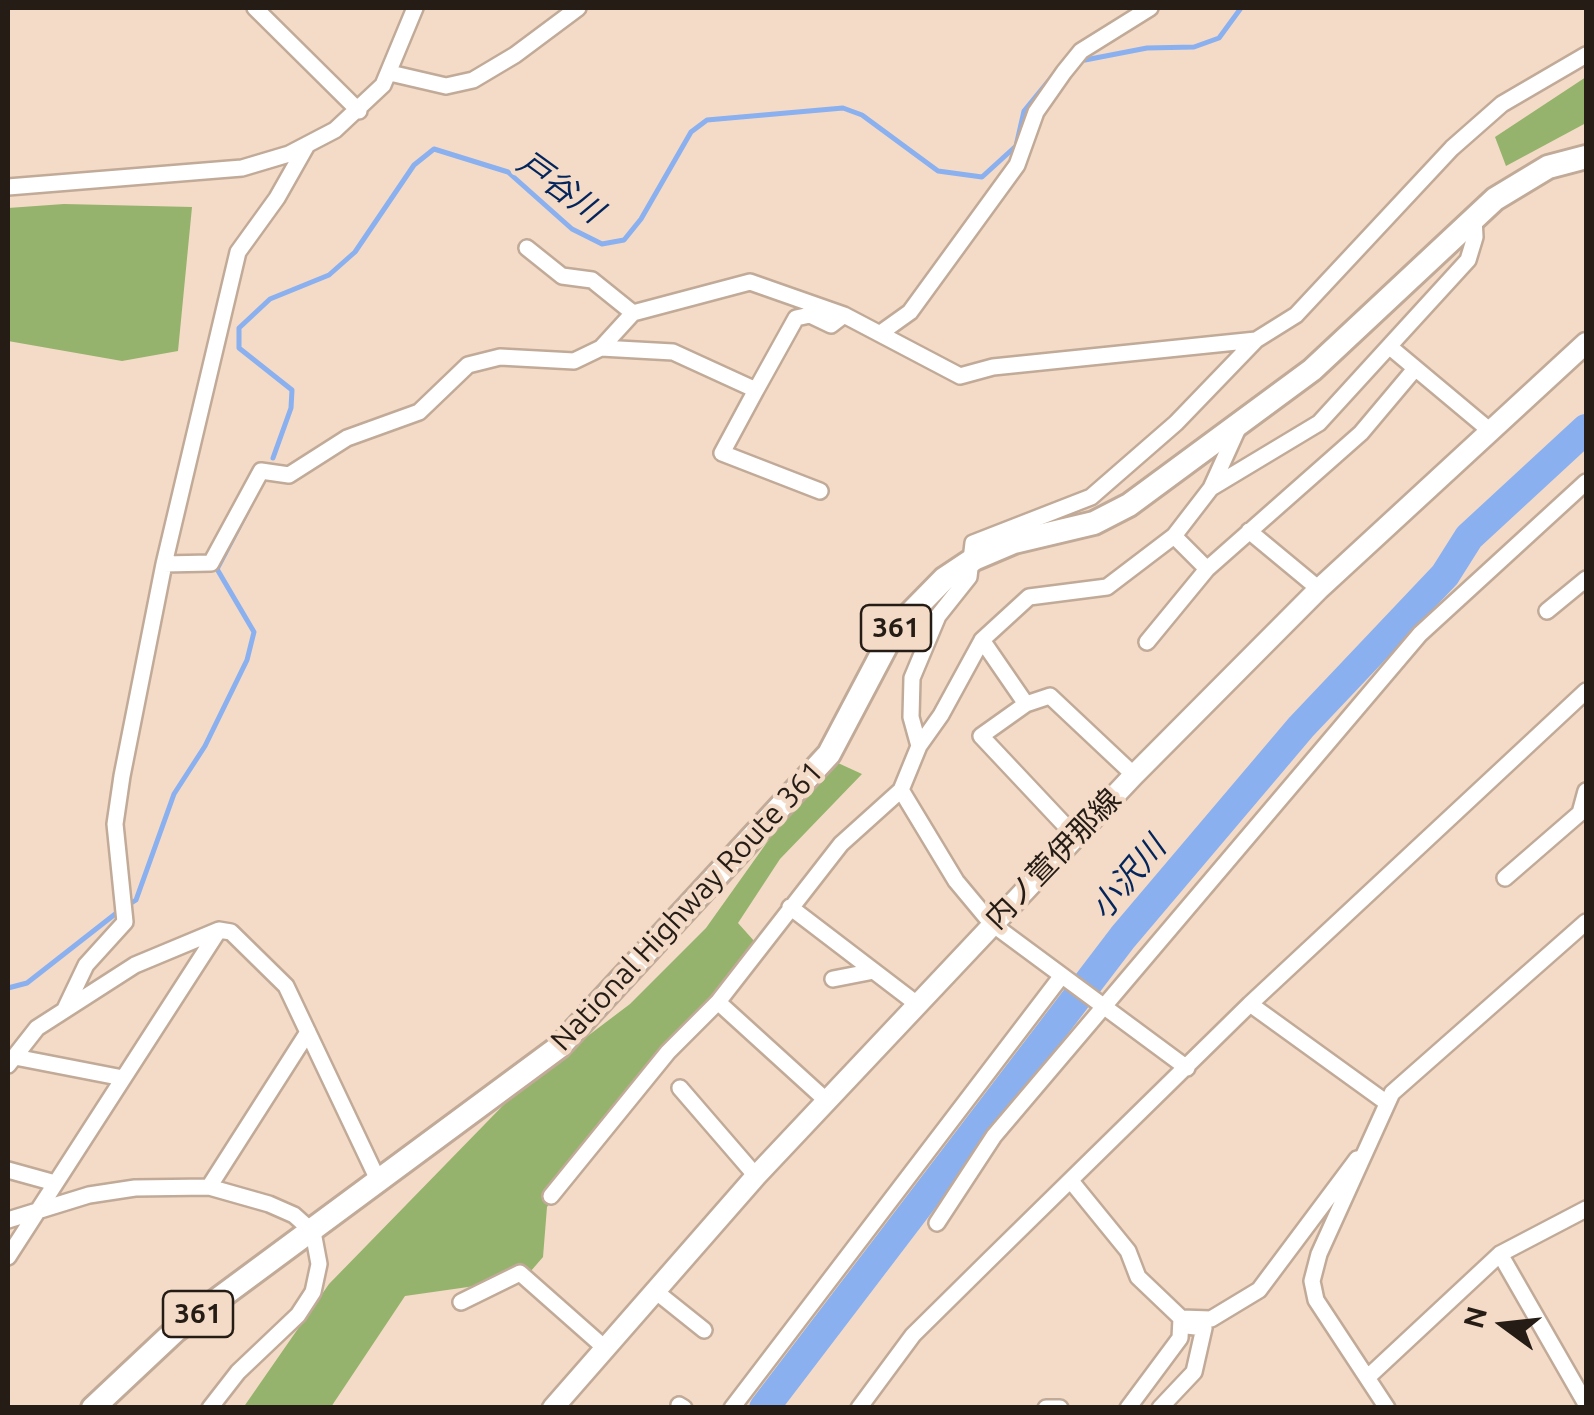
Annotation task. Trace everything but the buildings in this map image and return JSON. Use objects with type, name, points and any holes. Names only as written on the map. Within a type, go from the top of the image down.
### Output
[{"type":"highway","name":"National Highway Route 361","points":[[93,1408],[176,1331],[559,1046],[829,754],[895,629],[916,603],[974,558],[1014,542],[1094,523],[1128,505],[1312,370],[1520,180],[1548,166],[1586,157]]},
{"type":"main road","name":"内ノ萱伊那線","points":[[559,1406],[654,1290],[991,923],[1319,589],[1488,429],[1586,343]]},
{"type":"street","points":[[255,8],[359,110]]},
{"type":"street","points":[[8,187],[242,168],[306,146],[359,110],[390,73],[415,8]]},
{"type":"street","points":[[390,73],[446,86],[472,80],[515,55],[578,8]]},
{"type":"street","points":[[882,332],[910,312],[1017,164],[1036,112],[1081,51],[1150,8]]},
{"type":"street","points":[[919,746],[912,717],[912,678],[938,616],[969,578],[973,542],[1090,497],[1176,423],[1256,340],[1296,314],[1452,148],[1502,104],[1586,56]]},
{"type":"street","points":[[65,1009],[86,965],[114,938],[125,908],[115,824],[164,564],[238,252],[278,198],[306,146]]},
{"type":"street","points":[[1211,488],[1319,423],[1468,260],[1476,237],[1474,218]]},
{"type":"street","points":[[527,248],[562,276],[592,280],[632,313]]},
{"type":"street","points":[[164,564],[211,563],[261,472],[288,475],[347,438],[419,412],[468,365],[500,357],[574,361],[601,348],[632,313],[750,282],[844,314],[960,376],[993,367],[1256,340]]},
{"type":"street","points":[[820,491],[722,453],[796,318],[810,315],[831,324],[844,314]]},
{"type":"street","points":[[1390,347],[1488,429]]},
{"type":"street","points":[[601,348],[673,352],[756,390]]},
{"type":"street","points":[[1146,642],[1206,569],[1361,433],[1414,370]]},
{"type":"street","points":[[551,1196],[668,1052],[718,1002],[841,844],[901,790],[919,746],[941,716],[982,640],[1029,597],[1107,586],[1174,536],[1211,488],[1241,422]]},
{"type":"street","points":[[937,1223],[994,1136],[1420,634],[1586,482]]},
{"type":"street","points":[[1249,531],[1319,589]]},
{"type":"street","points":[[1174,536],[1206,569]]},
{"type":"street","points":[[1547,612],[1586,579]]},
{"type":"street","points":[[982,640],[1026,704]]},
{"type":"street","points":[[859,1408],[913,1335],[1250,1004],[1586,690]]},
{"type":"street","points":[[1076,836],[980,736],[1026,704],[1050,696],[1134,775]]},
{"type":"street","points":[[901,790],[956,881],[991,923],[1062,980],[1187,1068]]},
{"type":"street","points":[[1504,878],[1580,813],[1586,791]]},
{"type":"street","points":[[790,908],[917,1004]]},
{"type":"street","points":[[1386,1408],[1331,1326],[1316,1300],[1312,1280],[1364,1150],[1402,1082],[1586,922]]},
{"type":"street","points":[[123,1078],[11,1061],[37,1028],[135,965],[219,930],[231,932],[286,986],[379,1182]]},
{"type":"street","points":[[8,1257],[219,930]]},
{"type":"street","points":[[833,978],[874,971]]},
{"type":"street","points":[[732,1408],[1062,980]]},
{"type":"street","points":[[718,1002],[828,1102]]},
{"type":"street","points":[[1250,1004],[1387,1103]]},
{"type":"street","points":[[209,1186],[308,1032]]},
{"type":"street","points":[[680,1088],[756,1176]]},
{"type":"street","points":[[1180,1322],[1211,1319],[1259,1290],[1364,1150]]},
{"type":"street","points":[[8,1170],[55,1183]]},
{"type":"street","points":[[1071,1181],[1128,1250],[1138,1277],[1180,1322],[1204,1328],[1194,1372],[1160,1408]]},
{"type":"street","points":[[8,1220],[135,1188],[209,1186],[294,1215],[313,1232],[319,1264],[313,1292],[298,1315],[238,1372],[210,1408]]},
{"type":"street","points":[[1368,1377],[1500,1254],[1586,1209]]},
{"type":"street","points":[[1500,1254],[1586,1404]]},
{"type":"street","points":[[461,1302],[520,1272],[606,1349]]},
{"type":"street","points":[[654,1290],[704,1330]]},
{"type":"street","points":[[1128,1408],[1165,1364],[1180,1338],[1180,1322]]},
{"type":"street","points":[[1046,1408],[1060,1408]]},
{"type":"green space","points":[[1586,77],[1586,123],[1506,166],[1495,137]]},
{"type":"green space","points":[[64,204],[192,207],[178,351],[122,361],[8,341],[8,208]]},
{"type":"green space","points":[[838,763],[862,774],[780,859],[738,923],[755,942],[746,969],[646,1067],[547,1207],[543,1257],[524,1279],[405,1296],[331,1407],[243,1408],[329,1284],[523,1085],[630,1004],[706,928],[795,803]]},
{"type":"waterway","name":"戸谷川","points":[[1085,60],[1147,48],[1194,47],[1219,38],[1241,8]]},
{"type":"waterway","name":"戸谷川","points":[[273,458],[291,408],[292,390],[239,348],[239,328],[270,299],[329,275],[355,252],[414,165],[434,149],[508,172],[572,229],[602,244],[624,240],[641,219],[691,132],[707,120],[843,108],[862,115],[938,171],[982,177],[1016,146],[1024,111],[1055,73]]},
{"type":"waterway","name":"小沢川","points":[[764,1408],[1123,937],[1301,727],[1445,575],[1469,537],[1586,429]]},
{"type":"waterway","name":"戸谷川","points":[[128,905],[136,900],[174,794],[205,746],[247,660],[254,632],[217,569],[248,510]]},
{"type":"waterway","name":"戸谷川","points":[[8,988],[27,983],[119,911]]}]
